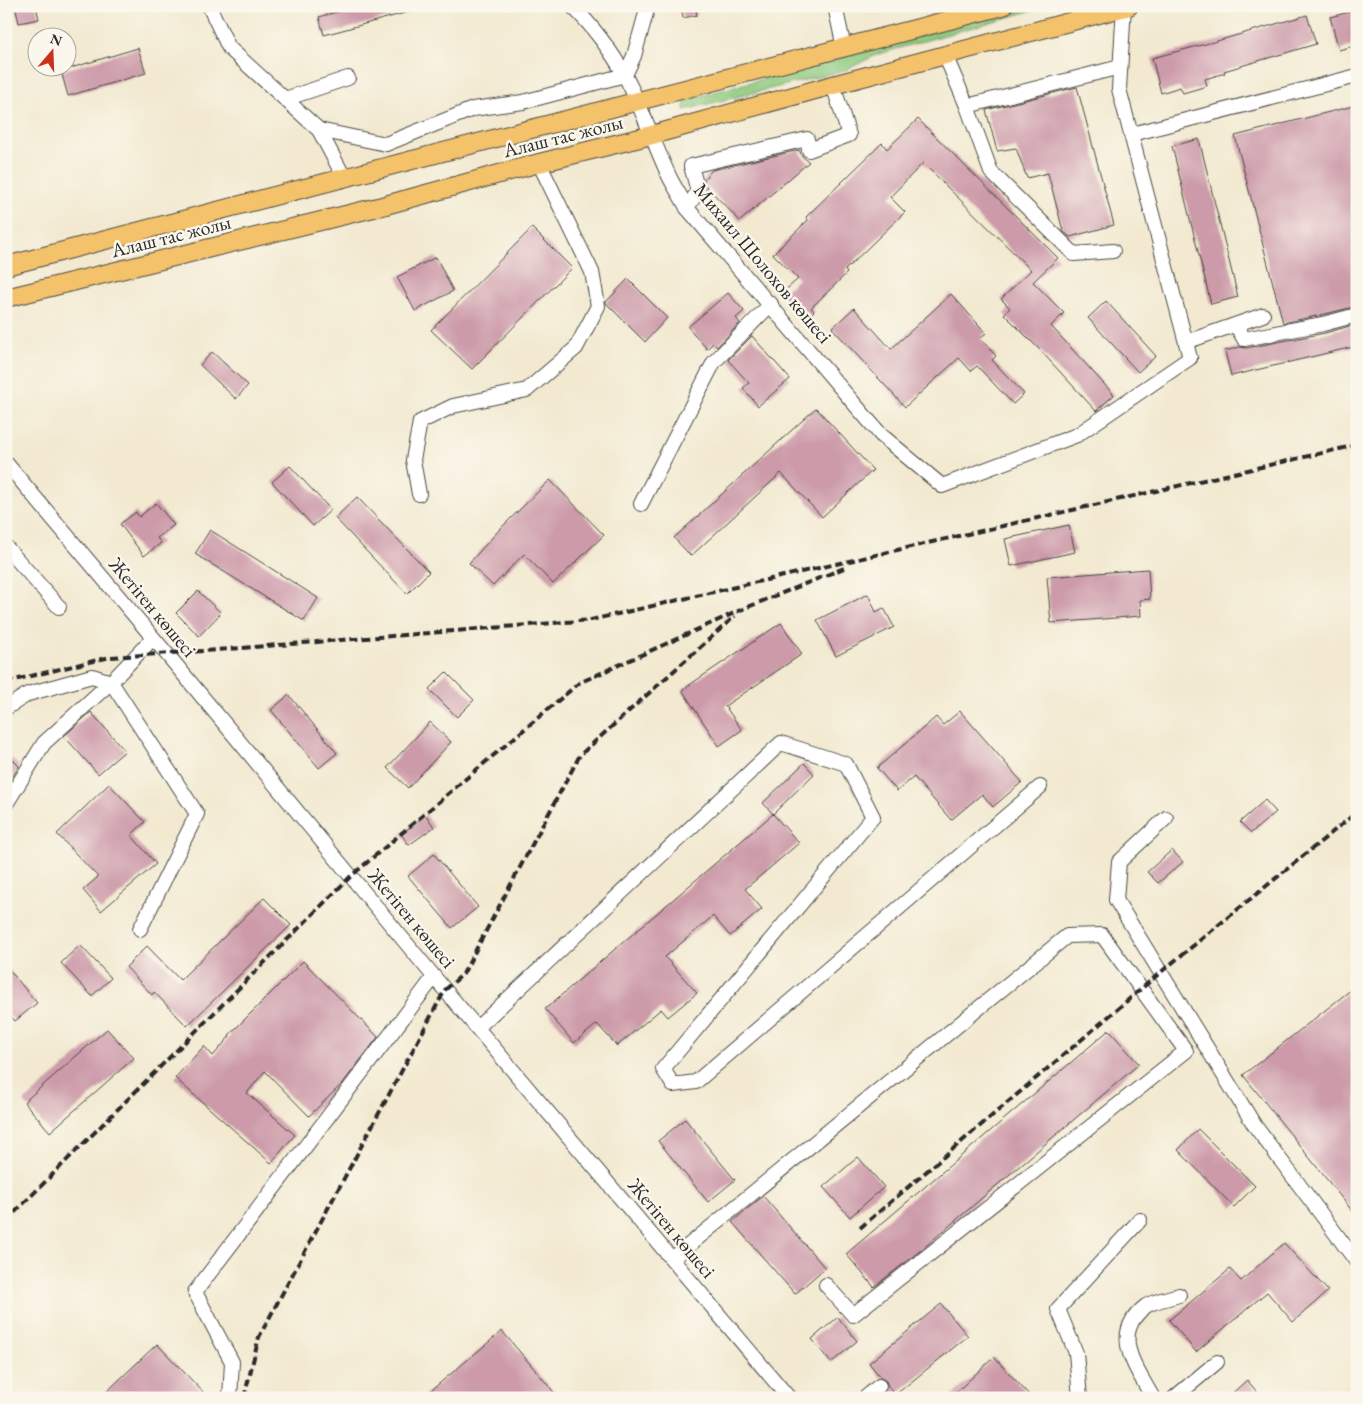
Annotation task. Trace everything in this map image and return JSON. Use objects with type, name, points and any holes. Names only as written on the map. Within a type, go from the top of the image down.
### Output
[{"type":"main road","name":"Алаш тас жолы","points":[[6,266],[1003,6]]},
{"type":"main road","name":"Алаш тас жолы","points":[[6,298],[382,206],[1126,7]]},
{"type":"street","name":"Михаил Шолохов көшесі","points":[[572,6],[616,60],[625,75],[670,179],[687,208],[881,435],[942,486],[1078,436],[1190,358],[1186,342]]},
{"type":"street","points":[[318,130],[386,144],[474,109],[523,102],[625,75],[634,56],[648,6]]},
{"type":"street","points":[[835,6],[844,48]]},
{"type":"street","points":[[1126,7],[1119,89],[1186,342],[1263,316]]},
{"type":"street","points":[[214,9],[229,48],[318,130],[345,179]]},
{"type":"street","points":[[945,55],[991,172],[1074,254],[1113,251]]},
{"type":"street","points":[[966,106],[1120,67]]},
{"type":"street","points":[[1132,134],[1357,76]]},
{"type":"street","points":[[285,99],[348,78]]},
{"type":"street","points":[[687,208],[698,191],[691,166],[807,139],[809,150],[849,135],[833,85]]},
{"type":"street","points":[[419,494],[413,460],[420,422],[452,406],[527,390],[576,348],[598,306],[592,272],[538,163]]},
{"type":"street","points":[[641,504],[714,362],[771,304]]},
{"type":"street","points":[[1236,325],[1244,339],[1323,324],[1357,315]]},
{"type":"street","name":"Жетіген көшесі","points":[[6,463],[477,1028],[789,1398]]},
{"type":"street","points":[[6,546],[59,607]]},
{"type":"street","points":[[6,804],[44,742],[111,682],[153,638]]},
{"type":"street","points":[[6,708],[28,694],[92,676],[111,682],[197,814],[140,929]]},
{"type":"street","points":[[477,1028],[781,743],[846,764],[873,818],[663,1069],[673,1085],[696,1082],[1040,787]]},
{"type":"street","points":[[1166,818],[1119,862],[1116,900],[1254,1126],[1357,1262]]},
{"type":"street","points":[[672,1259],[1067,936],[1102,935],[1186,1051],[853,1315],[826,1285]]},
{"type":"street","points":[[230,1398],[232,1362],[195,1292],[434,976]]},
{"type":"street","points":[[1080,1398],[1076,1353],[1058,1309],[1140,1220]]},
{"type":"street","points":[[1154,1398],[1130,1357],[1126,1339],[1132,1321],[1147,1305],[1179,1295]]},
{"type":"street","points":[[1174,1398],[1217,1362]]},
{"type":"street","points":[[865,1398],[879,1386]]},
{"type":"green space","points":[[1030,6],[1047,6],[878,54],[846,70],[684,110],[685,100]]},
{"type":"building","points":[[15,6],[36,6],[39,19],[19,23]]},
{"type":"building","points":[[357,6],[416,6],[416,10],[324,35],[319,17]]},
{"type":"building","points":[[681,6],[695,6],[697,15],[683,18]]},
{"type":"building","points":[[1357,10],[1357,45],[1339,50],[1330,17]]},
{"type":"building","points":[[1307,15],[1316,44],[1224,71],[1225,73],[1205,79],[1207,86],[1183,93],[1180,87],[1161,93],[1152,58]]},
{"type":"building","points":[[138,48],[146,73],[68,96],[63,78],[78,78],[78,66]]},
{"type":"building","points":[[1077,87],[1114,225],[1070,237],[1063,231],[1048,173],[1027,178],[1016,148],[997,151],[986,110]]},
{"type":"building","points":[[1357,105],[1357,306],[1283,323],[1235,136]]},
{"type":"building","points":[[918,119],[1058,258],[1033,282],[1064,313],[1051,326],[1114,395],[1096,411],[1004,314],[1010,308],[1001,299],[1031,270],[923,163],[890,197],[905,212],[845,270],[847,273],[811,308],[814,311],[806,319],[782,293],[798,279],[773,254],[808,220],[806,217],[882,143],[887,149]]},
{"type":"building","points":[[1199,139],[1238,297],[1211,304],[1172,146]]},
{"type":"building","points":[[799,150],[802,156],[809,162],[740,221],[705,185],[704,179],[712,170]]},
{"type":"building","points":[[532,228],[572,268],[472,369],[431,330]]},
{"type":"building","points":[[436,257],[453,291],[415,311],[397,277]]},
{"type":"building","points":[[628,279],[667,318],[645,342],[606,303]]},
{"type":"building","points":[[728,293],[744,311],[736,318],[740,323],[717,347],[713,343],[707,349],[688,327]]},
{"type":"building","points":[[951,294],[986,333],[980,338],[996,356],[992,360],[1024,394],[1013,404],[977,366],[971,371],[959,358],[905,407],[832,328],[854,308],[891,349]]},
{"type":"building","points":[[1106,301],[1156,356],[1138,372],[1088,318]]},
{"type":"building","points":[[1357,324],[1357,346],[1231,376],[1225,351],[1325,333]]},
{"type":"building","points":[[752,336],[790,379],[758,406],[743,388],[749,383],[728,360]]},
{"type":"building","points":[[212,352],[248,385],[236,399],[200,365]]},
{"type":"building","points":[[816,408],[873,470],[822,517],[781,473],[691,556],[674,538]]},
{"type":"building","points":[[290,466],[331,510],[313,526],[272,482]]},
{"type":"building","points":[[550,480],[604,535],[553,584],[524,554],[493,586],[469,563],[500,529]]},
{"type":"building","points":[[357,497],[429,572],[407,594],[335,518]]},
{"type":"building","points":[[156,503],[174,525],[157,538],[161,543],[144,556],[120,524],[136,512],[139,517]]},
{"type":"building","points":[[1069,525],[1075,552],[1011,566],[1005,539]]},
{"type":"building","points":[[210,530],[318,598],[304,621],[195,554]]},
{"type":"building","points":[[1148,569],[1150,599],[1140,600],[1141,616],[1051,623],[1047,577]]},
{"type":"building","points":[[198,591],[221,613],[199,636],[176,613]]},
{"type":"building","points":[[868,594],[876,612],[884,608],[894,627],[836,656],[817,620]]},
{"type":"building","points":[[781,623],[802,654],[725,706],[742,730],[719,746],[682,690]]},
{"type":"building","points":[[446,672],[474,700],[457,717],[429,689]]},
{"type":"building","points":[[289,695],[337,753],[319,768],[271,710]]},
{"type":"building","points":[[960,711],[1022,782],[993,807],[982,794],[951,820],[914,777],[897,791],[877,768],[936,717],[943,725]]},
{"type":"building","points":[[91,712],[125,751],[98,774],[64,736]]},
{"type":"building","points":[[430,722],[451,742],[408,788],[387,768]]},
{"type":"building","points":[[6,753],[19,766],[6,787]]},
{"type":"building","points":[[804,763],[814,774],[773,814],[763,803]]},
{"type":"building","points":[[109,784],[145,822],[131,835],[156,864],[101,911],[83,890],[98,877],[57,834]]},
{"type":"building","points":[[1265,800],[1276,812],[1251,833],[1240,822]]},
{"type":"building","points":[[773,814],[799,843],[745,889],[762,909],[730,936],[713,916],[665,957],[697,993],[668,1017],[661,1009],[617,1046],[597,1024],[574,1043],[545,1009]]},
{"type":"building","points":[[426,815],[434,827],[409,845],[401,834]]},
{"type":"building","points":[[1172,850],[1183,862],[1158,883],[1147,872]]},
{"type":"building","points":[[434,854],[478,907],[452,928],[408,876]]},
{"type":"building","points":[[264,898],[291,925],[187,1026],[154,992],[152,995],[126,967],[147,946],[180,980]]},
{"type":"building","points":[[80,945],[111,978],[92,996],[61,963]]},
{"type":"building","points":[[303,961],[378,1037],[343,1083],[309,1116],[265,1071],[247,1093],[295,1135],[271,1163],[175,1078],[204,1046],[213,1056],[229,1035]]},
{"type":"building","points":[[6,966],[37,1003],[15,1021],[6,1011]]},
{"type":"building","points":[[1357,985],[1357,1217],[1243,1075]]},
{"type":"building","points":[[107,1029],[134,1058],[50,1132],[24,1102]]},
{"type":"building","points":[[1109,1030],[1139,1064],[921,1250],[874,1287],[846,1254]]},
{"type":"building","points":[[685,1119],[735,1180],[708,1202],[658,1141]]},
{"type":"building","points":[[1198,1129],[1255,1186],[1234,1207],[1178,1150]]},
{"type":"building","points":[[858,1157],[884,1187],[850,1217],[823,1187]]},
{"type":"building","points":[[763,1196],[825,1268],[795,1294],[732,1222]]},
{"type":"building","points":[[1284,1243],[1328,1291],[1293,1322],[1267,1292],[1196,1352],[1169,1320],[1230,1269],[1241,1281]]},
{"type":"building","points":[[941,1304],[968,1336],[895,1395],[886,1381],[881,1378],[869,1363]]},
{"type":"building","points":[[838,1317],[857,1341],[831,1363],[812,1339]]},
{"type":"building","points":[[502,1331],[559,1398],[422,1398]]},
{"type":"building","points":[[157,1344],[204,1393],[198,1398],[100,1398]]},
{"type":"building","points":[[994,1357],[1032,1398],[950,1398]]},
{"type":"building","points":[[1247,1380],[1262,1398],[1227,1398]]},
{"type":"railway","points":[[6,682],[110,657],[591,620],[1357,445]]},
{"type":"railway","points":[[6,1221],[351,876],[579,683],[743,609],[844,568]]},
{"type":"railway","points":[[244,1398],[259,1337],[445,990],[463,974],[580,755],[735,616]]},
{"type":"railway","points":[[860,1228],[1161,972],[1357,812]]}]
